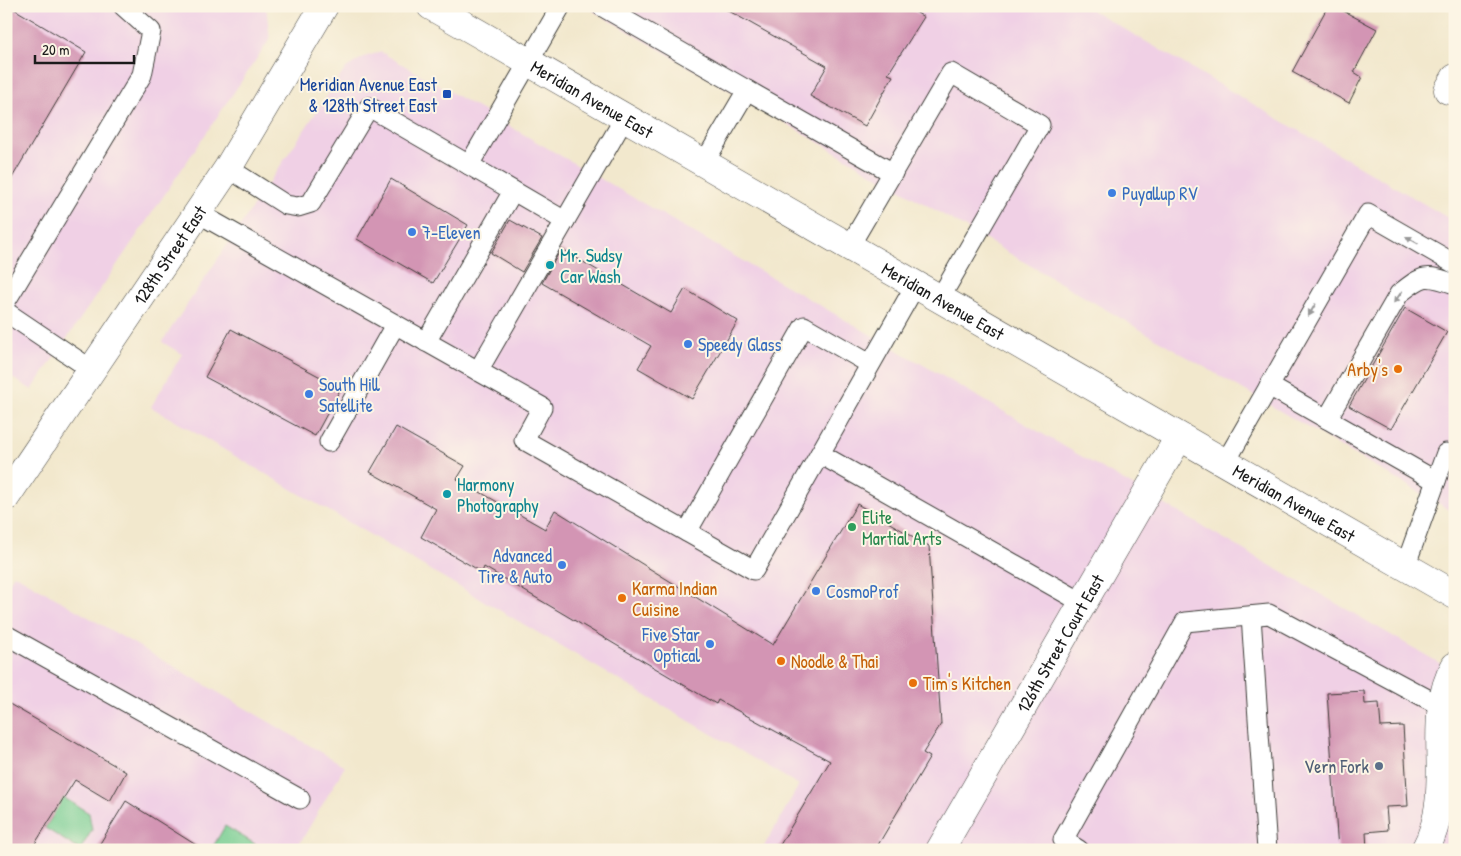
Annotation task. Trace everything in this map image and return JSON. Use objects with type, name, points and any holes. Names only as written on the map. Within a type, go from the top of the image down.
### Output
[{"type":"street","name":"128th Street East","points":[[7,495],[228,168],[324,6]]},
{"type":"street","name":"Meridian Avenue East","points":[[431,6],[939,300],[1455,595]]},
{"type":"street","name":"126th Street Court East","points":[[940,850],[1179,437]]},
{"type":"street","points":[[1425,850],[1439,813],[1448,710],[1447,681],[1455,666]]},
{"type":"lane","points":[[6,301],[142,75],[151,31],[123,6]]},
{"type":"lane","points":[[469,165],[561,6]]},
{"type":"lane","points":[[601,6],[893,173]]},
{"type":"lane","points":[[849,247],[951,73],[1040,125],[939,300]]},
{"type":"lane","points":[[704,163],[747,90]]},
{"type":"lane","points":[[228,168],[286,205],[298,207],[311,203],[369,107],[565,221]]},
{"type":"lane","points":[[478,371],[625,118]]},
{"type":"lane","points":[[426,342],[513,191]]},
{"type":"lane","points":[[198,213],[542,408],[524,440],[754,570],[915,286]]},
{"type":"lane","points":[[1225,464],[1368,214],[1455,264]]},
{"type":"lane","points":[[1327,419],[1399,294],[1416,280],[1432,276],[1455,284]]},
{"type":"lane","points":[[6,312],[92,370]]},
{"type":"lane","points":[[329,442],[395,325]]},
{"type":"lane","points":[[687,532],[804,326],[870,364]]},
{"type":"lane","points":[[1269,386],[1436,481]]},
{"type":"lane","points":[[1405,567],[1436,481],[1452,450]]},
{"type":"lane","points":[[820,454],[1083,603]]},
{"type":"lane","points":[[1079,850],[1063,840],[1185,622],[1269,614],[1448,710]]},
{"type":"lane","points":[[1251,616],[1268,850]]},
{"type":"lane","points":[[6,635],[300,799]]},
{"type":"shaded area","points":[[6,6],[266,6],[270,39],[32,390],[6,374]]},
{"type":"shaded area","points":[[585,6],[1085,6],[1455,222],[1455,513]]},
{"type":"shaded area","points":[[381,52],[1455,672],[1455,850],[762,850],[799,785],[151,407],[182,354],[162,342],[346,68],[364,57]]},
{"type":"shaded area","points":[[14,574],[345,766],[296,850],[6,850],[6,588]]},
{"type":"green space","points":[[28,776],[89,813],[92,830],[80,850],[45,828],[52,817]]},
{"type":"green space","points":[[225,826],[265,850],[211,850]]},
{"type":"building","points":[[6,6],[86,52],[6,188]]},
{"type":"building","points":[[720,6],[905,6],[924,17],[888,74],[893,76],[865,126],[810,96],[827,66]]},
{"type":"building","points":[[1328,6],[1334,6],[1377,29],[1354,72],[1362,77],[1349,103],[1292,72]]},
{"type":"building","name":"7-Eleven","points":[[391,179],[468,225],[433,283],[357,239]]},
{"type":"building","points":[[510,220],[542,238],[522,272],[491,253]]},
{"type":"building","points":[[561,249],[671,313],[685,289],[738,321],[692,399],[638,368],[651,346],[542,283]]},
{"type":"building","name":"Arby's","points":[[1405,308],[1447,332],[1391,429],[1349,406]]},
{"type":"building","points":[[231,329],[341,388],[315,436],[205,377]]},
{"type":"building","points":[[396,427],[465,466],[457,479],[545,529],[555,510],[773,645],[857,504],[929,546],[941,724],[923,753],[930,757],[875,850],[777,850],[830,761],[718,700],[716,704],[484,567],[482,572],[421,537],[436,509],[370,472]]},
{"type":"building","points":[[1364,691],[1365,704],[1379,703],[1381,727],[1403,726],[1408,806],[1386,807],[1388,830],[1366,832],[1367,850],[1338,850],[1327,693]]},
{"type":"building","points":[[6,702],[126,772],[110,801],[75,780],[31,850],[6,850]]},
{"type":"building","points":[[126,801],[204,850],[96,850]]},
{"type":"place","name":"Meridian Avenue East & 128th Street East","points":[[447,94]]},
{"type":"place","name":"Puyallup RV","points":[[1112,193]]},
{"type":"place","name":"7-Eleven","points":[[412,232]]},
{"type":"place","name":"Mr. Sudsy Car Wash","points":[[550,265]]},
{"type":"place","name":"Speedy Glass","points":[[688,344]]},
{"type":"place","name":"Arby's","points":[[1398,369]]},
{"type":"place","name":"South Hill Satellite","points":[[309,394]]},
{"type":"place","name":"Harmony Photography","points":[[447,494]]},
{"type":"place","name":"Elite Martial Arts","points":[[852,527]]},
{"type":"place","name":"Advanced Tire & Auto","points":[[562,565]]},
{"type":"place","name":"CosmoProf","points":[[816,591]]},
{"type":"place","name":"Karma Indian Cuisine","points":[[622,598]]},
{"type":"place","name":"Five Star Optical","points":[[710,644]]},
{"type":"place","name":"Noodle & Thai","points":[[781,661]]},
{"type":"place","name":"Tim's Kitchen","points":[[913,683]]},
{"type":"place","name":"Vern Fork","points":[[1379,766]]}]
